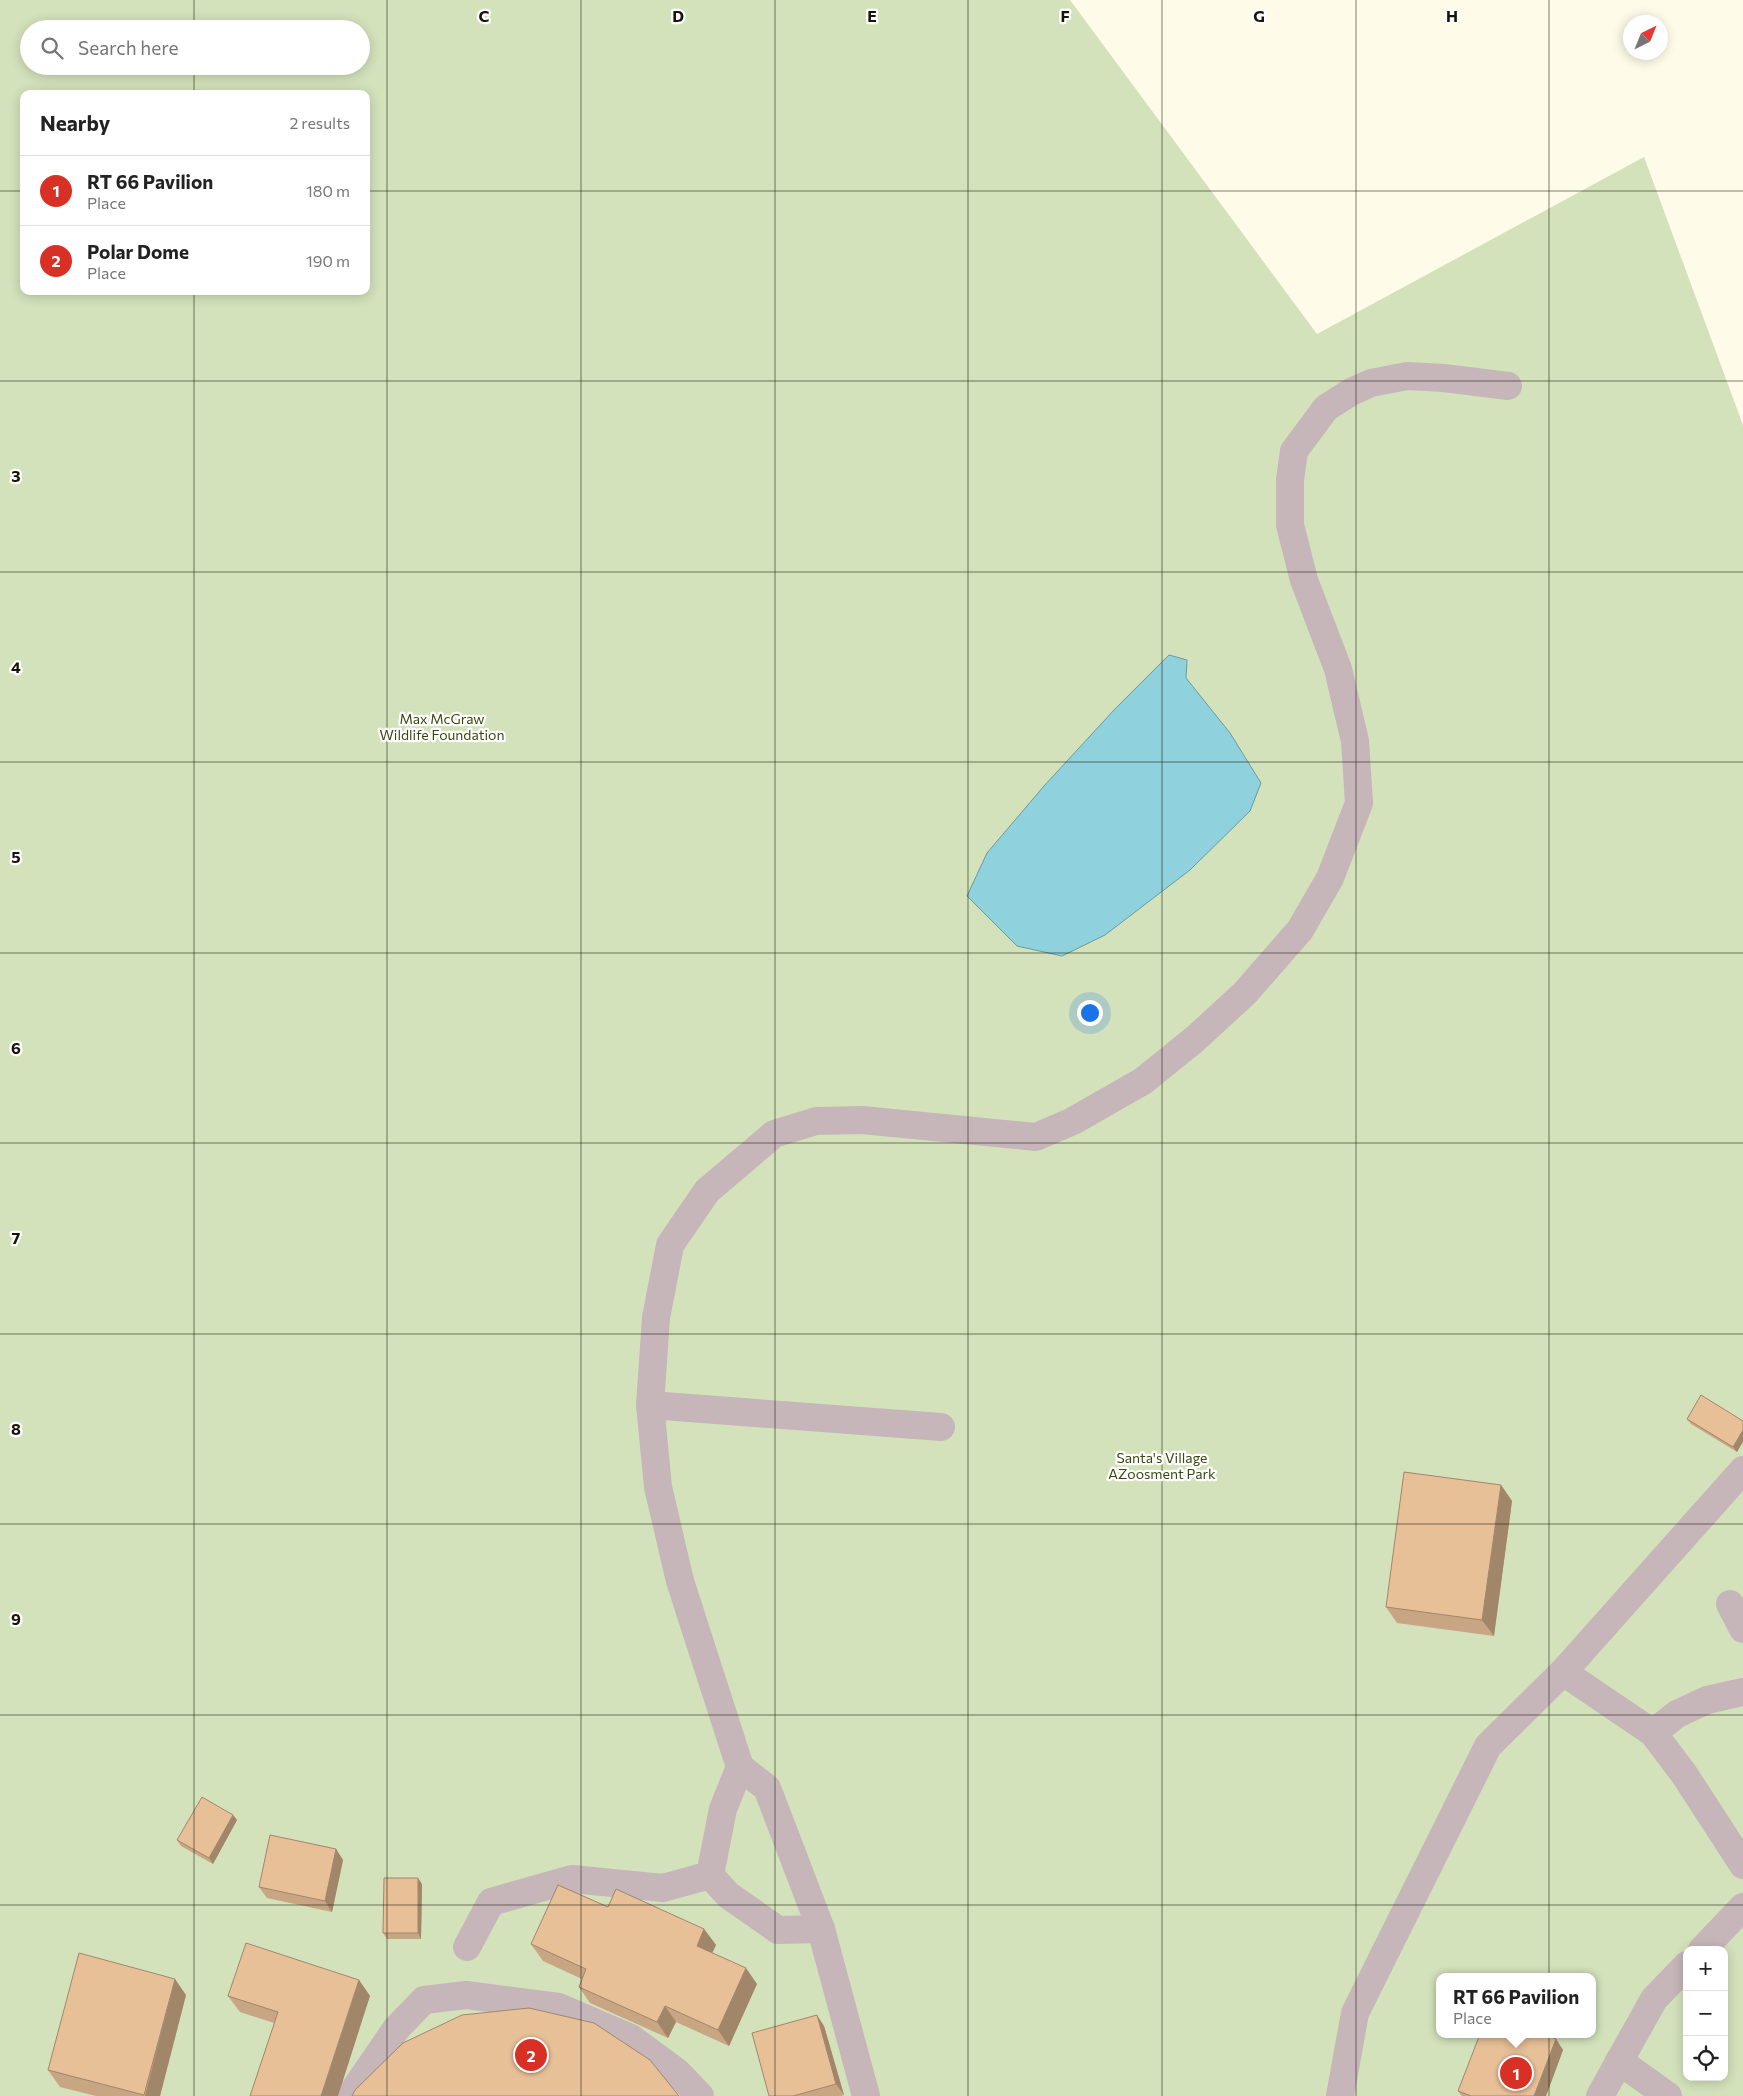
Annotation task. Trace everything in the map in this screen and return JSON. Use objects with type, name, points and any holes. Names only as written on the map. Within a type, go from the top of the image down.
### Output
[{"type":"lane","points":[[866,2096],[821,1929],[768,1788],[740,1767],[680,1581],[658,1487],[650,1405],[656,1318],[670,1245],[707,1191],[774,1134],[816,1121],[862,1120],[1036,1137],[1073,1121],[1143,1081],[1195,1039],[1245,993],[1300,930],[1330,878],[1360,803],[1355,741],[1338,669],[1304,580],[1290,525],[1290,480],[1294,451],[1326,408],[1351,392],[1371,384],[1407,376],[1444,378],[1508,386]]},
{"type":"lane","points":[[650,1405],[941,1427]]},
{"type":"lane","points":[[1340,2096],[1355,2014],[1488,1746],[1563,1672],[1743,1470]]},
{"type":"lane","points":[[1730,1604],[1743,1629]]},
{"type":"lane","points":[[1563,1672],[1653,1733],[1684,1774],[1743,1865]]},
{"type":"lane","points":[[1653,1733],[1678,1714],[1707,1700],[1743,1692]]},
{"type":"lane","points":[[710,1875],[724,1809],[740,1767]]},
{"type":"lane","points":[[710,1875],[728,1895],[778,1930],[821,1929]]},
{"type":"lane","points":[[467,1946],[491,1902],[572,1879],[663,1888],[710,1875]]},
{"type":"lane","points":[[1706,1946],[1743,1908]]},
{"type":"lane","points":[[1600,2096],[1654,1999],[1683,1969]]},
{"type":"lane","points":[[350,2096],[396,2029],[424,2000],[466,1995],[559,2007],[631,2038],[677,2072],[700,2096]]},
{"type":"lane","points":[[1619,2061],[1668,2096]]},
{"type":"green space","points":[[0,0],[1070,0],[1317,334],[1644,157],[1743,425],[1743,2096],[0,2096]]},
{"type":"water","points":[[1169,655],[1187,660],[1186,678],[1230,733],[1261,783],[1250,811],[1190,870],[1105,935],[1062,956],[1017,946],[967,896],[987,853],[1044,786],[1114,710]]},
{"type":"building","points":[[1701,1395],[1743,1421],[1743,1430],[1733,1447],[1687,1419]]},
{"type":"building","points":[[1404,1472],[1501,1485],[1482,1620],[1386,1607]]},
{"type":"building","points":[[202,1797],[233,1815],[209,1858],[177,1840]]},
{"type":"building","points":[[270,1835],[336,1849],[325,1901],[259,1887]]},
{"type":"building","points":[[384,1878],[418,1878],[418,1933],[383,1933]]},
{"type":"building","points":[[558,1885],[608,1907],[616,1889],[704,1929],[697,1946],[746,1968],[718,2030],[665,2006],[657,2022],[579,1987],[586,1969],[531,1944]]},
{"type":"building","points":[[246,1943],[359,1980],[321,2096],[250,2096],[278,2012],[228,1996]]},
{"type":"building","points":[[79,1953],[175,1979],[144,2095],[48,2070]]},
{"type":"building","points":[[529,2008],[594,2023],[650,2060],[679,2096],[352,2096],[355,2090],[403,2043],[462,2015]]},
{"type":"building","points":[[817,2015],[836,2084],[793,2096],[769,2096],[752,2033]]},
{"type":"building","points":[[1478,2038],[1556,2039],[1534,2096],[1471,2096],[1458,2091]]},
{"type":"place","name":"Polar Dome","points":[[531,2055]]},
{"type":"place","name":"RT 66 Pavilion","points":[[1516,2073]]},
{"type":"park label","name":"Max McGraw Wildlife Foundation","points":[[442,728]]},
{"type":"park label","name":"Santa's Village AZoosment Park","points":[[1162,1466]]}]
